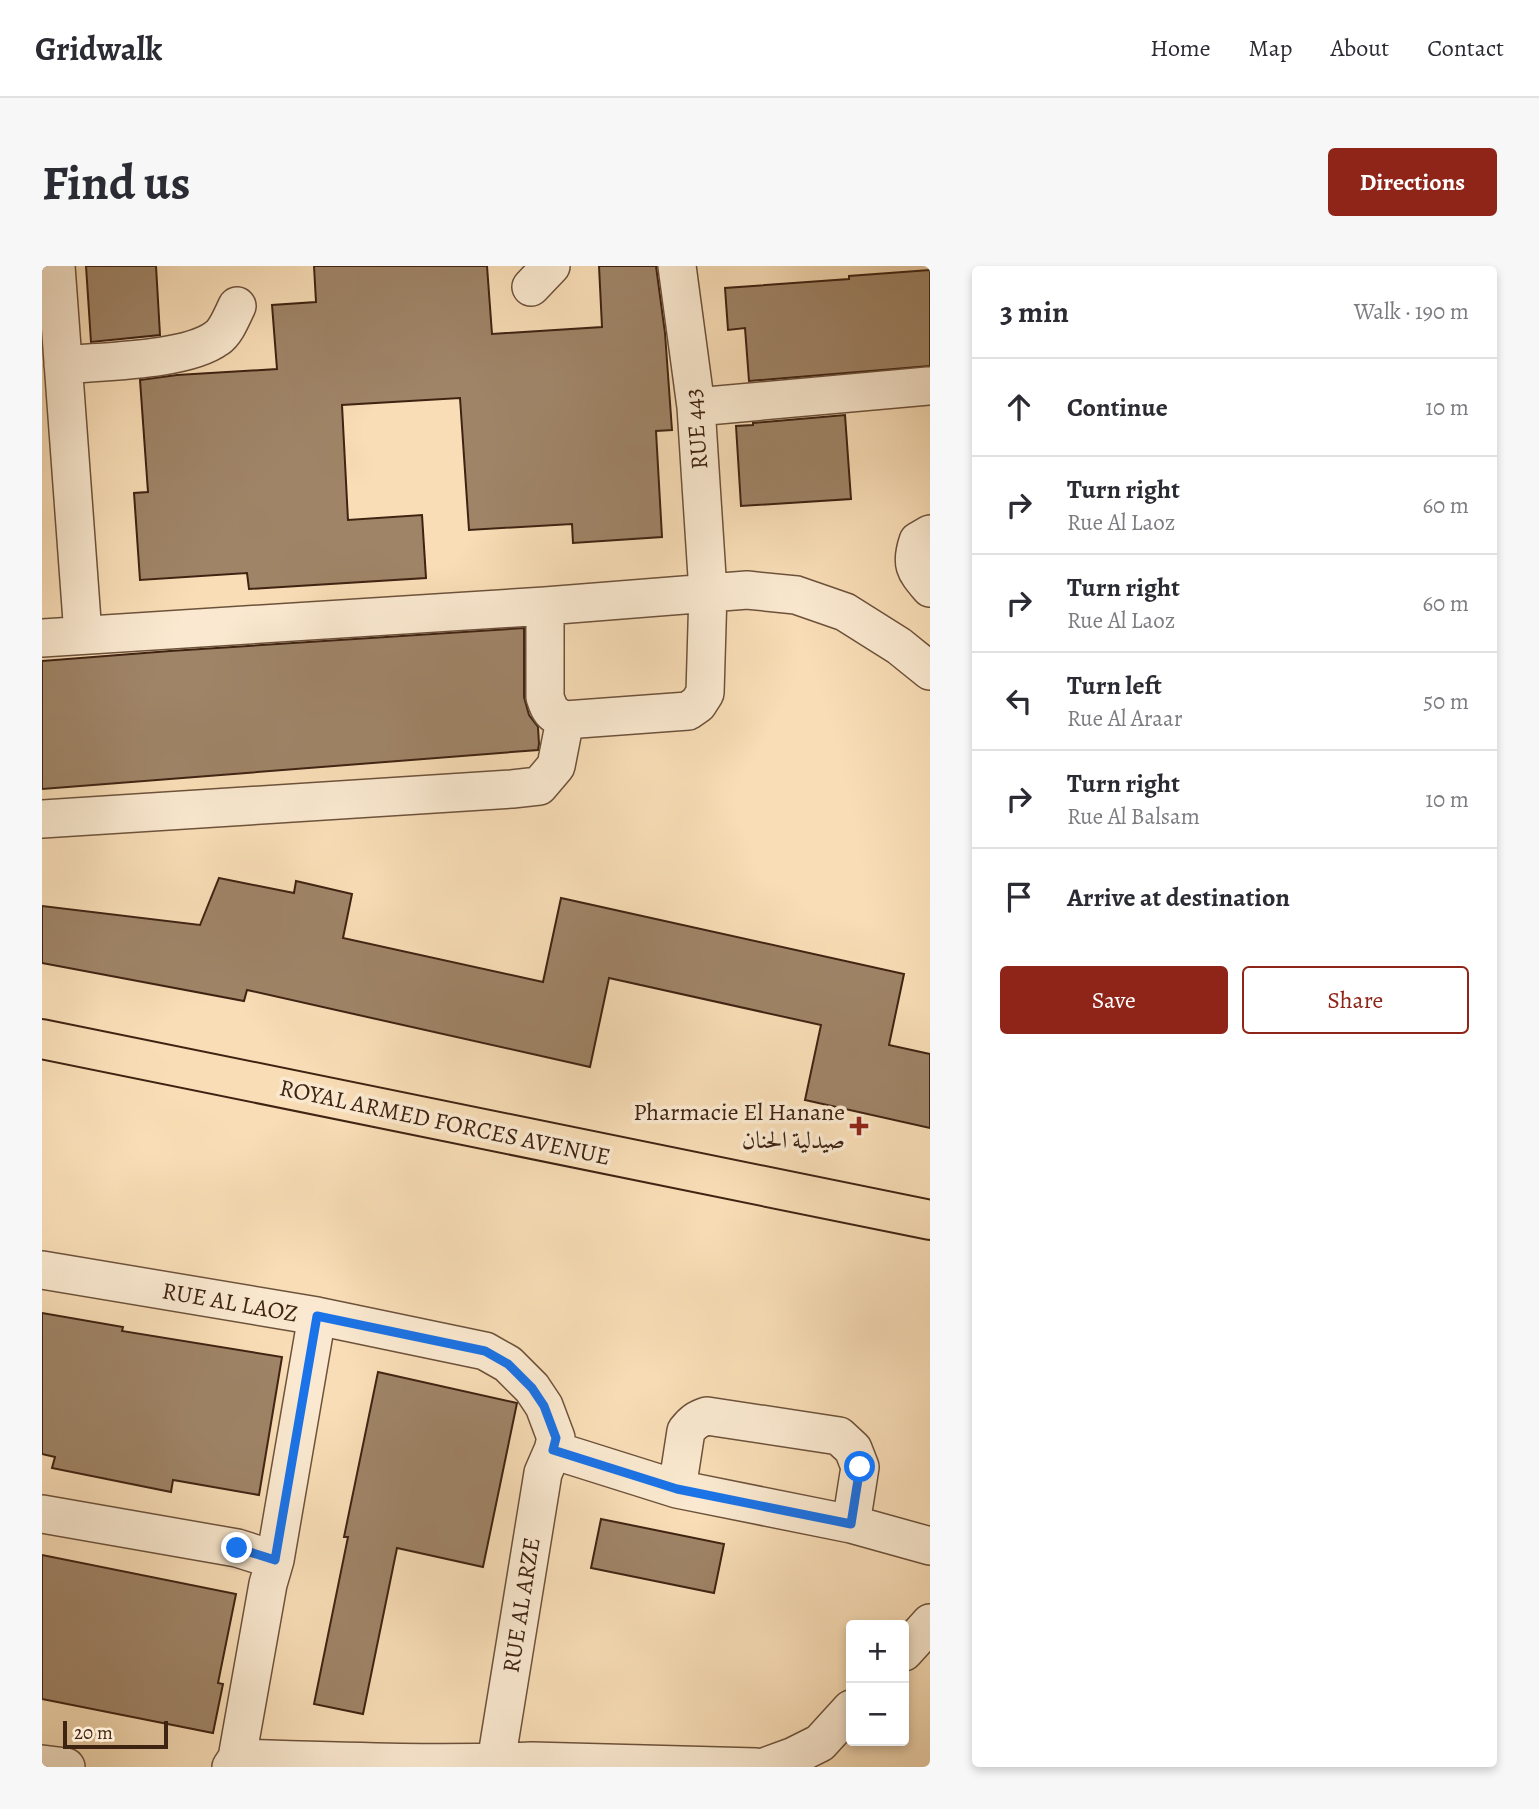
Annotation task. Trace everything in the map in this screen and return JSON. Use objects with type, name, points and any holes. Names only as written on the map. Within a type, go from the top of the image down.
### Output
[{"type":"main road","name":"ROYAL ARMED FORCES AVENUE","points":[[42,1039],[930,1220]]},
{"type":"street","points":[[56,266],[50,307],[63,365],[83,635]]},
{"type":"street","name":"RUE 443","points":[[565,720],[688,711],[698,704],[705,693],[708,592],[684,267]]},
{"type":"street","points":[[63,365],[192,351],[219,337],[237,306]]},
{"type":"street","points":[[696,407],[928,386]]},
{"type":"street","points":[[930,534],[918,541],[914,552],[915,570],[930,588]]},
{"type":"street","points":[[42,638],[545,606],[747,590],[796,595],[845,612],[899,646],[930,671]]},
{"type":"street","points":[[42,819],[539,786],[556,766],[565,720],[554,716],[548,709],[545,697],[545,606]]},
{"type":"street","name":"RUE AL LAOZ","points":[[42,1270],[317,1316],[485,1351],[508,1364],[532,1388],[544,1406],[556,1438],[553,1450]]},
{"type":"street","points":[[317,1316],[275,1560],[234,1762],[532,1761],[756,1767]]},
{"type":"street","points":[[677,1489],[686,1431],[700,1418],[707,1416],[839,1436],[853,1449],[860,1467],[851,1524]]},
{"type":"street","points":[[553,1450],[677,1489],[851,1524],[930,1546]]},
{"type":"street","name":"RUE AL ARZE","points":[[496,1762],[543,1472],[553,1450]]},
{"type":"street","points":[[42,1514],[237,1548],[275,1560]]},
{"type":"street","points":[[909,1646],[930,1623]]},
{"type":"street","points":[[764,1767],[820,1743],[846,1714]]},
{"type":"street","points":[[42,1763],[66,1767]]},
{"type":"building","points":[[86,266],[156,266],[160,335],[91,342]]},
{"type":"building","points":[[314,266],[487,266],[492,334],[602,327],[599,266],[656,266],[665,333],[672,430],[656,431],[662,537],[573,543],[572,524],[469,530],[460,398],[342,405],[348,520],[422,515],[426,578],[249,589],[247,573],[140,580],[134,493],[148,492],[140,380],[277,369],[272,305],[316,302]]},
{"type":"building","points":[[930,270],[930,366],[749,381],[745,328],[728,330],[725,288]]},
{"type":"building","points":[[845,415],[851,499],[741,506],[736,426]]},
{"type":"building","points":[[524,628],[524,697],[529,715],[538,727],[538,750],[42,789],[42,661]]},
{"type":"building","points":[[219,878],[294,893],[296,881],[352,894],[343,938],[543,982],[561,898],[904,974],[889,1045],[930,1054],[930,1128],[805,1100],[821,1025],[609,978],[590,1067],[247,990],[244,1001],[42,963],[42,906],[200,925]]},
{"type":"building","points":[[42,1313],[123,1327],[122,1331],[282,1357],[259,1495],[173,1480],[171,1492],[52,1468],[55,1457],[42,1454]]},
{"type":"building","points":[[378,1372],[517,1403],[483,1567],[397,1548],[363,1714],[314,1704],[348,1537],[344,1537]]},
{"type":"building","points":[[601,1519],[724,1544],[714,1593],[591,1568]]},
{"type":"building","points":[[42,1555],[236,1594],[218,1683],[223,1684],[213,1733],[42,1699]]},
{"type":"place","name":"Pharmacie El Hanane صيدلية الحنان","points":[[859,1126]]},
{"type":"route","points":[[237,1548],[275,1560],[317,1316],[485,1351],[508,1364],[532,1388],[544,1406],[556,1438],[553,1450],[677,1489],[851,1524],[860,1467]]}]
